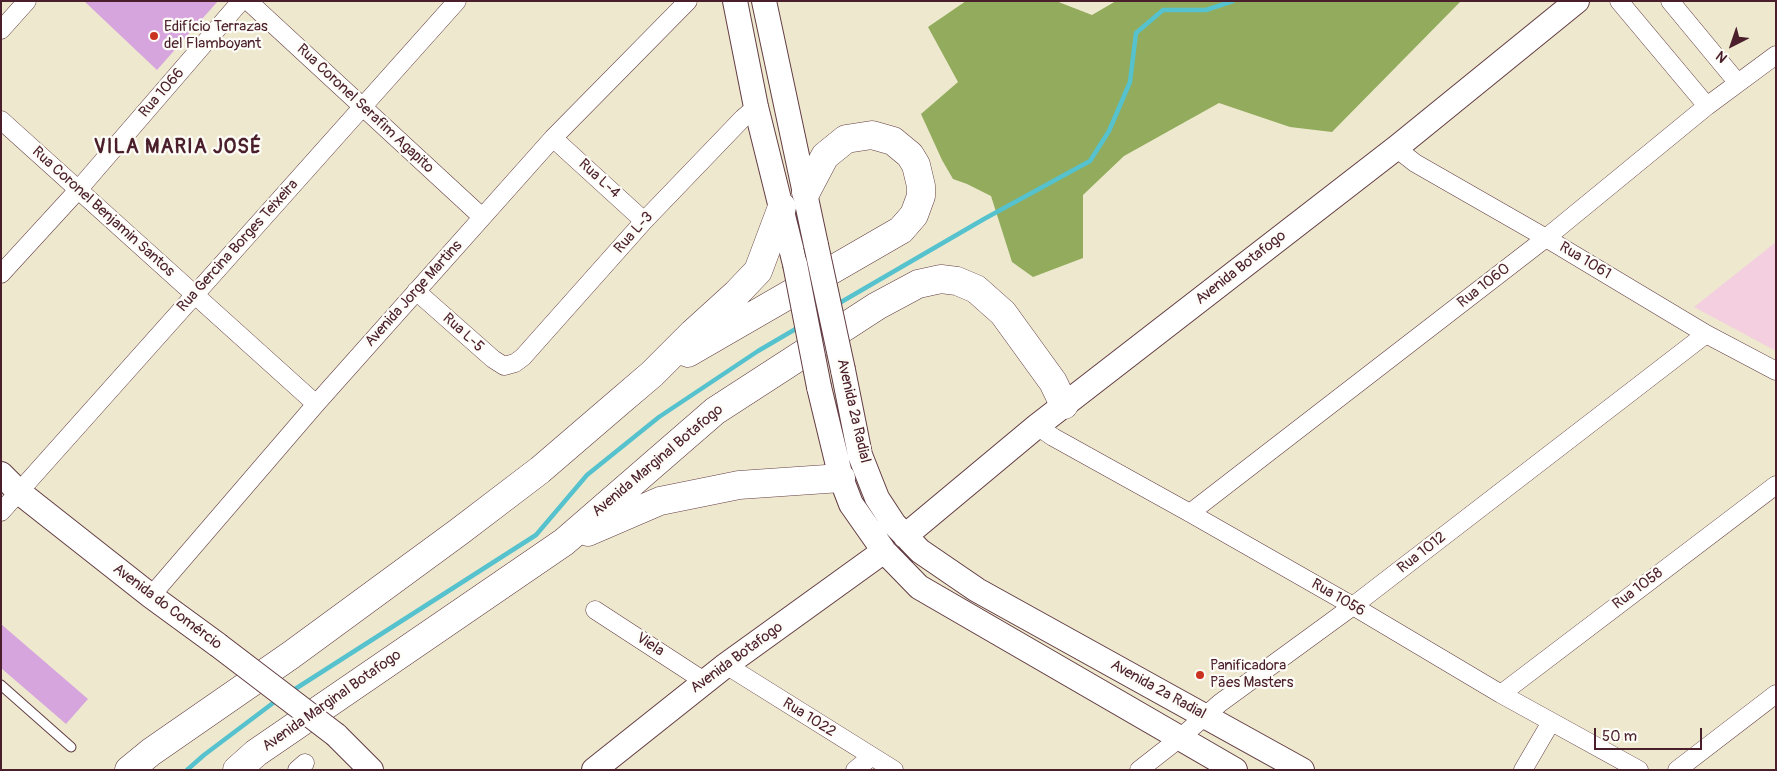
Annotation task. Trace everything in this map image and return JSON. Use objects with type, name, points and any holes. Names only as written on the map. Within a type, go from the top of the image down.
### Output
[{"type":"main road","name":"Avenida 2ª Radial","points":[[735,1],[756,107],[795,264],[819,387],[841,478],[851,504],[884,552],[919,587],[1235,770]]},
{"type":"main road","points":[[751,1],[755,17],[769,26]]},
{"type":"main road","name":"Avenida 2ª Radial","points":[[764,1],[806,192],[860,455],[877,498],[894,524],[920,551],[977,590],[1302,770]]},
{"type":"main road","name":"Avenida Botafogo","points":[[905,536],[1037,426],[1396,148],[1577,1]]},
{"type":"main road","points":[[652,374],[901,230],[916,210],[921,186],[916,165],[910,155],[893,141],[872,134],[846,139],[826,156],[806,192]]},
{"type":"main road","points":[[129,770],[151,752],[291,654],[482,514],[540,470],[652,374],[692,333],[737,294],[758,271],[782,207]]},
{"type":"main road","name":"Avenida Marginal Botafogo","points":[[237,770],[256,753],[564,542],[715,411],[877,306],[918,284],[941,279],[957,281],[976,289],[1003,313],[1053,382],[1064,405]]},
{"type":"main road","name":"Avenida do Comércio","points":[[1,474],[20,492],[151,596],[336,735],[370,770]]},
{"type":"main road","points":[[564,542],[660,501],[740,485],[841,478]]},
{"type":"main road","name":"Avenida Botafogo","points":[[594,770],[704,681],[884,552]]},
{"type":"main road","points":[[1163,692],[1180,738]]},
{"type":"street","points":[[1,30],[27,1]]},
{"type":"street","name":"Rua 1066","points":[[1,274],[78,190],[241,1]]},
{"type":"street","name":"Rua Coronel Serafim Agapito","points":[[248,1],[482,218]]},
{"type":"street","name":"Rua Gercina Borges Teixeira","points":[[1,512],[457,1]]},
{"type":"street","name":"Avenida Jorge Martins","points":[[151,596],[316,404],[553,138],[688,1]]},
{"type":"street","points":[[1619,1],[1707,106]]},
{"type":"street","points":[[1670,1],[1737,82]]},
{"type":"street","name":"Rua 1060","points":[[1190,513],[1546,238],[1737,82],[1776,55]]},
{"type":"street","name":"Rua L-3","points":[[515,363],[523,357],[644,221],[742,118],[756,107]]},
{"type":"street","name":"Rua Coronel Benjamin Santos","points":[[1,120],[316,404]]},
{"type":"street","name":"Rua L-4","points":[[553,138],[644,221]]},
{"type":"street","name":"Rua 1061","points":[[1396,148],[1415,163],[1546,238],[1706,334],[1776,371]]},
{"type":"street","name":"Rua L-5","points":[[416,291],[493,359],[504,366],[515,363]]},
{"type":"street","name":"Rua 1012","points":[[1139,770],[1228,697],[1353,606],[1706,334]]},
{"type":"street","name":"Rua 1056","points":[[1037,426],[1053,437],[1353,606],[1501,694],[1639,770]]},
{"type":"street","name":"Rua 1058","points":[[1501,694],[1776,485]]},
{"type":"street","name":"Viela","points":[[595,610],[704,681]]},
{"type":"street","name":"Rua 1022","points":[[726,665],[894,770]]},
{"type":"street","points":[[1677,770],[1776,694]]},
{"type":"street","points":[[1523,770],[1551,722]]},
{"type":"street","points":[[855,770],[871,757]]},
{"type":"lane","points":[[1,685],[71,747]]},
{"type":"shaded area","points":[[1776,242],[1776,351],[1694,307]]},
{"type":"green space","points":[[966,1],[1056,1],[1092,15],[1116,1],[1461,1],[1332,132],[1290,127],[1219,103],[1124,156],[1083,195],[1083,258],[1033,277],[1012,262],[991,196],[953,179],[921,114],[958,82],[928,27]]},
{"type":"building","name":"Edifício Terrazas del Flamboyant","points":[[84,1],[218,1],[157,70]]},
{"type":"building","points":[[1,624],[88,699],[66,724],[1,668]]},
{"type":"waterway","points":[[836,305],[984,219],[1090,161],[1109,131],[1130,82],[1136,33],[1163,10],[1206,10],[1233,1]]},
{"type":"waterway","points":[[292,691],[536,535],[587,475],[659,417],[758,351],[799,327]]},
{"type":"waterway","points":[[187,770],[277,700]]},
{"type":"place","name":"Edifício Terrazas del Flamboyant","points":[[154,36]]},
{"type":"place","name":"Panificadora Pães Masters","points":[[1200,675]]},
{"type":"district","name":"VILA MARIA JOSÉ","points":[[178,148]]}]
